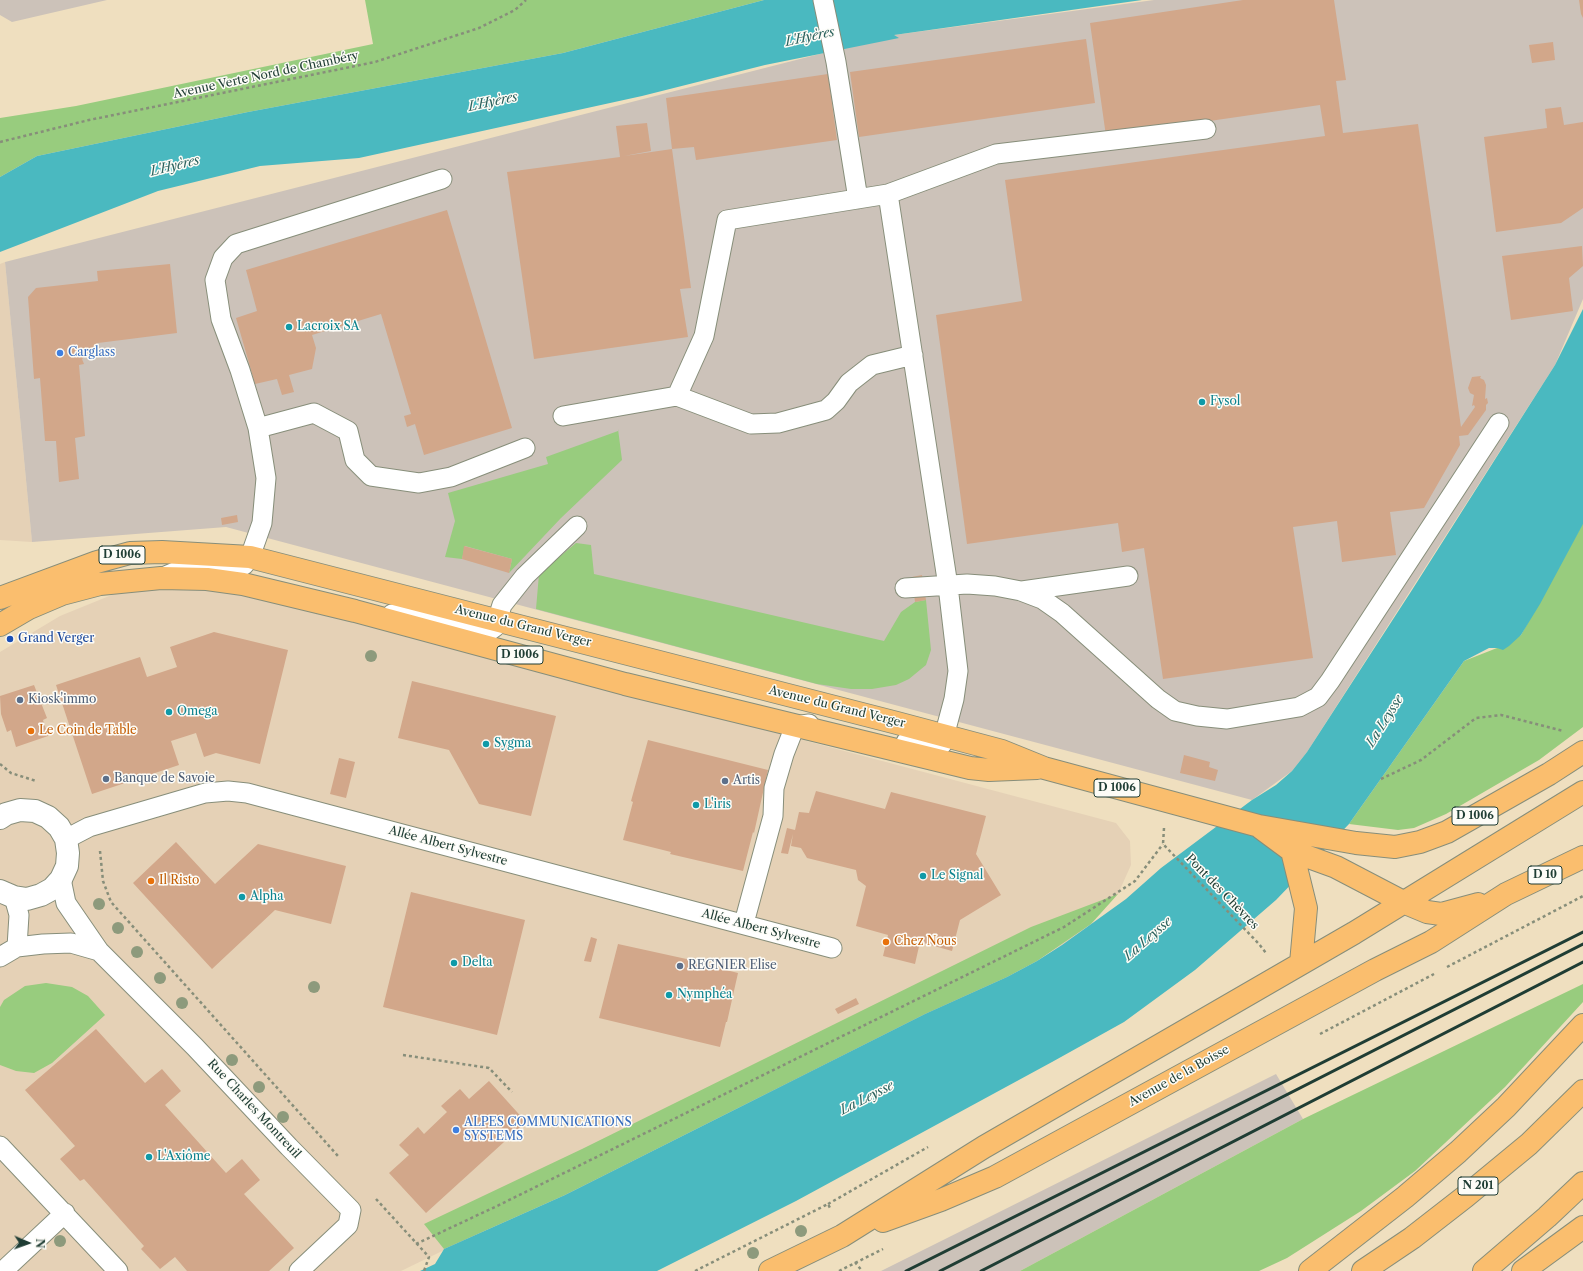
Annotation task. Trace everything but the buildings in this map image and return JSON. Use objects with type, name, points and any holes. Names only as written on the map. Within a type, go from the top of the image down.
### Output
[{"type":"main road","name":"Avenue du Grand Verger","points":[[0,598],[97,562],[130,553],[162,552],[250,557],[497,619],[946,736],[1002,751],[1044,768],[1259,826],[1356,843],[1395,847],[1420,842],[1448,832],[1549,774],[1583,752]]},
{"type":"main road","name":"Avenue du Grand Verger","points":[[0,625],[29,608],[62,594],[100,584],[161,578],[207,579],[243,584],[355,611],[625,684],[970,768],[989,770],[1044,768]]},
{"type":"main road","name":"Avenue de la Boisse","points":[[842,1236],[984,1147],[1354,933],[1583,792]]},
{"type":"main road","name":"Avenue du Grand Verger","points":[[1259,826],[1292,851],[1336,867],[1403,902],[1427,912],[1441,914],[1456,911],[1506,894]]},
{"type":"main road","points":[[1292,851],[1306,908],[1301,963]]},
{"type":"main road","name":"D 10","points":[[1506,894],[1583,857]]},
{"type":"main road","name":"Avenue de la Boisse","points":[[770,1271],[842,1236],[941,1200],[995,1177],[1375,970],[1430,942],[1506,894]]},
{"type":"main road","points":[[1310,1271],[1405,1197],[1458,1152],[1506,1107],[1583,1025]]},
{"type":"main road","name":"N 201","points":[[1363,1271],[1412,1238],[1466,1196],[1529,1144],[1583,1091]]},
{"type":"main road","points":[[1484,1271],[1548,1217],[1583,1183]]},
{"type":"main road","points":[[1522,1271],[1583,1227]]},
{"type":"street","points":[[2,814],[20,810],[35,811],[48,817],[59,827],[66,839],[68,853],[67,866],[61,879],[52,889],[41,896],[27,899],[7,894]]},
{"type":"lane","points":[[823,0],[836,62],[858,199]]},
{"type":"lane","points":[[677,396],[704,336],[727,220],[888,194],[996,154],[1206,129]]},
{"type":"lane","points":[[161,578],[191,565],[236,570],[244,565],[250,557],[262,523],[266,478],[258,428],[240,370],[221,319],[215,280],[222,258],[236,244],[442,179]]},
{"type":"lane","points":[[744,923],[773,816],[774,788],[784,754],[795,726],[815,723],[832,724],[929,748],[942,744],[946,736],[954,700],[958,671],[948,586],[888,194]]},
{"type":"lane","points":[[563,416],[677,396],[751,424],[778,423],[826,410],[836,401],[849,383],[872,365],[913,355]]},
{"type":"lane","points":[[258,428],[314,414],[348,430],[355,460],[371,476],[419,483],[451,477],[525,448]]},
{"type":"lane","points":[[905,588],[967,584],[988,585],[1021,591],[1042,599],[1062,613],[1158,699],[1175,711],[1197,716],[1227,719],[1298,707],[1318,697],[1330,680],[1498,423]]},
{"type":"lane","points":[[355,611],[418,617],[488,632],[495,627],[502,605],[525,576],[577,526]]},
{"type":"lane","points":[[1021,591],[1128,576]]},
{"type":"lane","name":"Allée Albert Sylvestre","points":[[66,839],[89,828],[205,793],[228,791],[247,793],[615,891],[744,923],[832,948]]},
{"type":"lane","name":"Rue Charles Montreuil","points":[[61,879],[66,903],[98,951],[196,1046],[289,1147],[351,1210],[348,1225],[299,1271]]},
{"type":"lane","points":[[7,894],[19,915],[17,947]]},
{"type":"lane","name":"Rue Charles Montreuil","points":[[0,957],[17,947],[43,944],[71,943],[98,951]]},
{"type":"lane","points":[[0,1146],[65,1213],[118,1271]]},
{"type":"lane","points":[[3,1271],[65,1213]]},
{"type":"path","name":"Avenue Verte Nord de Chambéry","points":[[0,142],[89,120],[375,62],[479,28],[515,10],[526,0]]},
{"type":"path","points":[[1381,779],[1421,760],[1476,718],[1501,715],[1567,732]]},
{"type":"path","points":[[0,764],[11,774],[39,783]]},
{"type":"path","points":[[89,828],[99,843],[103,881],[111,902],[340,1158]]},
{"type":"path","points":[[416,1244],[1064,927],[1135,881],[1164,844]]},
{"type":"path","name":"Pont des Chèvres","points":[[1172,854],[1259,944]]},
{"type":"path","points":[[403,1055],[489,1068],[512,1092]]},
{"type":"path","points":[[828,1204],[928,1147]]},
{"type":"path","points":[[376,1198],[429,1257],[424,1271]]},
{"type":"path","points":[[856,1263],[862,1271]]},
{"type":"shaded area","points":[[0,0],[107,0],[12,22],[0,15]]},
{"type":"shaded area","points":[[1154,0],[1583,0],[1583,299],[1555,365],[1307,752],[1292,771],[1252,800],[226,527],[32,542],[5,262],[894,35]]},
{"type":"shaded area","points":[[5,262],[32,542],[0,540],[0,264]]},
{"type":"shaded area","points":[[151,579],[222,586],[1116,823],[1130,841],[1131,865],[1118,894],[1091,924],[1062,945],[1007,977],[401,1271],[0,1271],[0,652],[60,616]]},
{"type":"shaded area","points":[[1276,1074],[1303,1119],[1020,1271],[881,1271]]},
{"type":"green space","points":[[365,0],[764,0],[563,53],[248,112],[37,156],[0,177],[0,118],[76,106],[373,44]]},
{"type":"green space","points":[[618,429],[622,460],[561,518],[509,573],[512,559],[465,546],[462,559],[445,557],[455,521],[448,493],[548,464],[546,457],[618,431]]},
{"type":"green space","points":[[1583,523],[1583,727],[1539,760],[1446,814],[1414,828],[1398,830],[1349,824],[1464,661],[1497,648],[1521,635]]},
{"type":"green space","points":[[576,543],[591,545],[594,574],[884,641],[901,612],[915,602],[926,600],[931,650],[926,665],[909,679],[896,685],[872,689],[851,689],[817,684],[536,609],[539,574]]},
{"type":"green space","points":[[1118,894],[1091,924],[1037,961],[1007,977],[925,1014],[565,1195],[444,1249],[424,1224],[582,1149],[1031,927]]},
{"type":"green space","points":[[46,983],[72,987],[88,996],[105,1015],[52,1063],[34,1073],[16,1071],[0,1065],[0,1007],[4,1000],[25,986]]},
{"type":"green space","points":[[1583,984],[1583,1002],[1505,1087],[1415,1171],[1361,1211],[1287,1258],[1259,1271],[1020,1271],[1303,1119]]},
{"type":"water","name":"L'Hyères","points":[[764,0],[1142,0],[894,35],[899,38],[765,65],[642,96],[359,158],[260,166],[158,191],[0,252],[0,177],[37,156],[248,112],[563,53]]},
{"type":"water","name":"La Leysse","points":[[1583,309],[1583,524],[1540,604],[1521,635],[1509,646],[1503,650],[1489,648],[1464,661],[1349,824],[1276,900],[1195,970],[1124,1022],[796,1201],[657,1271],[420,1271],[435,1264],[444,1249],[565,1195],[925,1014],[1007,977],[1037,961],[1126,899],[1161,868],[1252,800],[1276,785],[1292,771],[1307,752],[1412,590],[1555,365]]},
{"type":"railway","points":[[906,1271],[1583,932]]},
{"type":"railway","points":[[940,1271],[1583,944]]},
{"type":"railway","points":[[981,1271],[1583,962]]},
{"type":"place","name":"Lacroix SA","points":[[289,327]]},
{"type":"place","name":"Carglass","points":[[60,353]]},
{"type":"place","name":"Fysol","points":[[1202,402]]},
{"type":"place","name":"Grand Verger","points":[[10,639]]},
{"type":"place","name":"Kiosk'immo","points":[[20,700]]},
{"type":"place","name":"Omega","points":[[169,712]]},
{"type":"place","name":"Le Coin de Table","points":[[31,731]]},
{"type":"place","name":"Sygma","points":[[486,744]]},
{"type":"place","name":"Banque de Savoie","points":[[106,779]]},
{"type":"place","name":"Artis","points":[[725,781]]},
{"type":"place","name":"L'iris","points":[[696,805]]},
{"type":"place","name":"Le Signal","points":[[923,876]]},
{"type":"place","name":"Il Risto","points":[[151,881]]},
{"type":"place","name":"Alpha","points":[[242,897]]},
{"type":"place","name":"Chez Nous","points":[[886,942]]},
{"type":"place","name":"Delta","points":[[454,963]]},
{"type":"place","name":"REGNIER Elise","points":[[680,966]]},
{"type":"place","name":"Nymphéa","points":[[669,995]]},
{"type":"place","name":"ALPES COMMUNICATIONS SYSTEMS","points":[[456,1130]]},
{"type":"place","name":"L'Axiôme","points":[[149,1157]]}]
